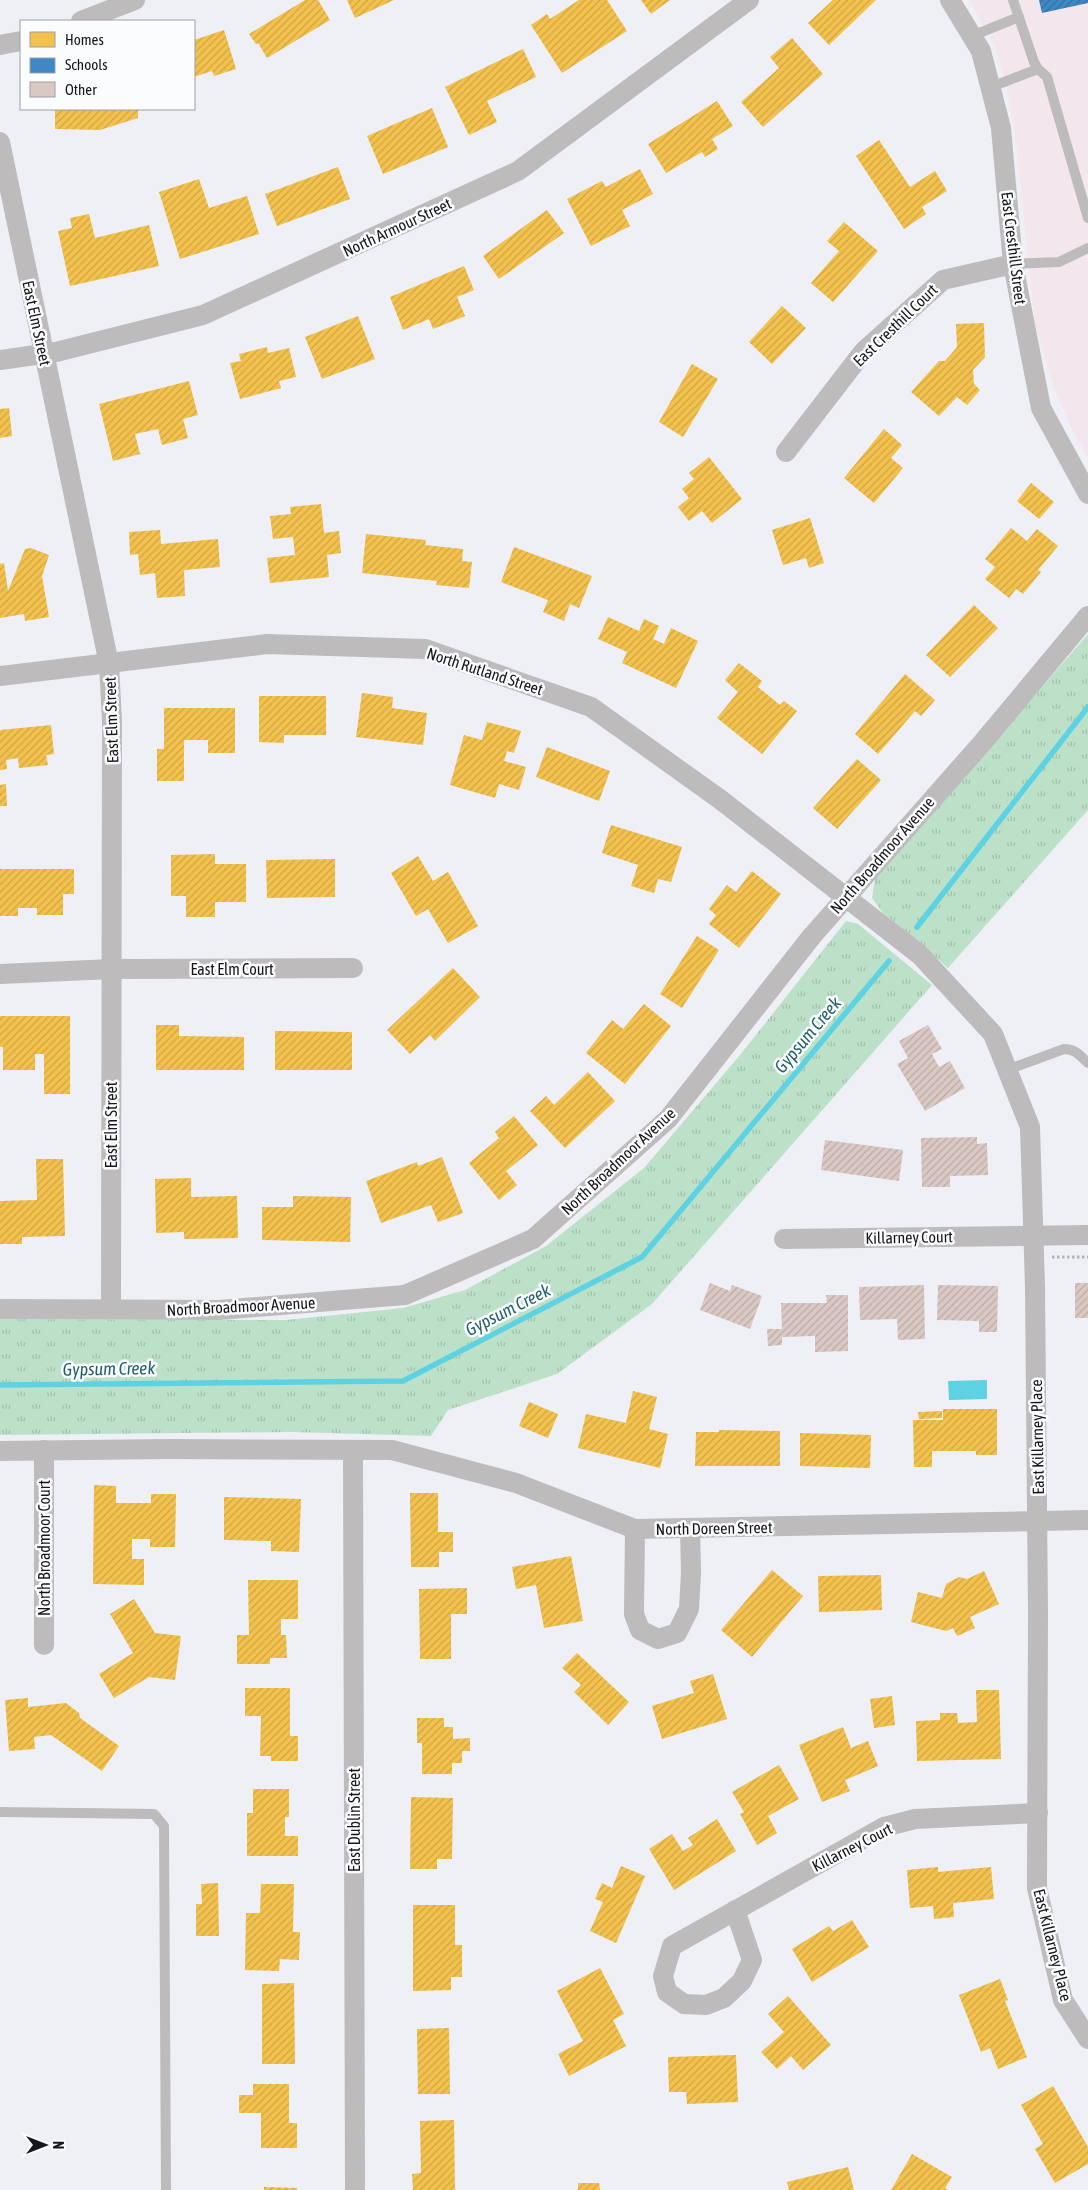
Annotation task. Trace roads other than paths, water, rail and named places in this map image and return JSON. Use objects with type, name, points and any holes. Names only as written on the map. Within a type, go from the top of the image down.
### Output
[{"type":"street","points":[[84,20],[135,0]]},
{"type":"street","name":"North Armour Street","points":[[0,360],[56,352],[203,315],[518,171],[749,0]]},
{"type":"street","name":"East Cresthill Street","points":[[950,0],[981,51],[1001,128],[1013,264],[1041,408],[1088,494]]},
{"type":"street","points":[[0,44],[20,41]]},
{"type":"street","name":"East Elm Street","points":[[0,142],[109,664],[112,720],[111,1309]]},
{"type":"street","name":"East Cresthill Court","points":[[786,452],[863,352],[943,280],[1013,264]]},
{"type":"street","name":"North Broadmoor Avenue","points":[[0,1309],[219,1310],[405,1295],[533,1239],[668,1118],[812,936],[982,742],[1088,616]]},
{"type":"street","name":"North Rutland Street","points":[[0,676],[267,644],[426,649],[591,707],[721,800],[845,898]]},
{"type":"street","name":"East Killarney Place","points":[[845,898],[920,955],[993,1034],[1030,1127],[1038,1522],[1038,1888],[1063,2000],[1088,2039]]},
{"type":"street","name":"East Elm Court","points":[[0,974],[112,969],[353,968]]},
{"type":"street","name":"Killarney Court","points":[[784,1238],[1088,1235]]},
{"type":"street","name":"North Broadmoor Court","points":[[44,1450],[44,1645]]},
{"type":"street","points":[[0,1451],[353,1450]]},
{"type":"street","name":"North Doreen Street","points":[[353,1450],[392,1450],[516,1483],[635,1529],[1088,1520]]},
{"type":"street","name":"East Dublin Street","points":[[353,1450],[355,2190]]},
{"type":"street","points":[[635,1529],[634,1614],[640,1630],[658,1639],[677,1633],[688,1609],[691,1573],[690,1528]]},
{"type":"street","name":"Killarney Court","points":[[735,1910],[752,1960],[742,1981],[724,1998],[706,2005],[684,2004],[666,1992],[663,1976],[672,1946],[735,1910],[884,1827],[914,1819],[1038,1812]]},
{"type":"lane","points":[[1013,0],[1034,62],[1038,69],[1047,77],[1088,218]]},
{"type":"lane","points":[[972,36],[1019,17]]},
{"type":"lane","points":[[990,87],[1038,69]]},
{"type":"lane","points":[[1013,264],[1060,262],[1088,248]]},
{"type":"lane","points":[[1007,1070],[1064,1049],[1071,1049],[1088,1063]]},
{"type":"lane","points":[[0,1812],[154,1814],[164,1826],[166,2190]]},
{"type":"water","points":[[987,1380],[987,1399],[949,1400],[948,1381]]},
{"type":"waterway","name":"Gypsum Creek","points":[[917,927],[1088,707]]},
{"type":"waterway","name":"Gypsum Creek","points":[[0,1385],[403,1381],[642,1257],[889,961]]}]
